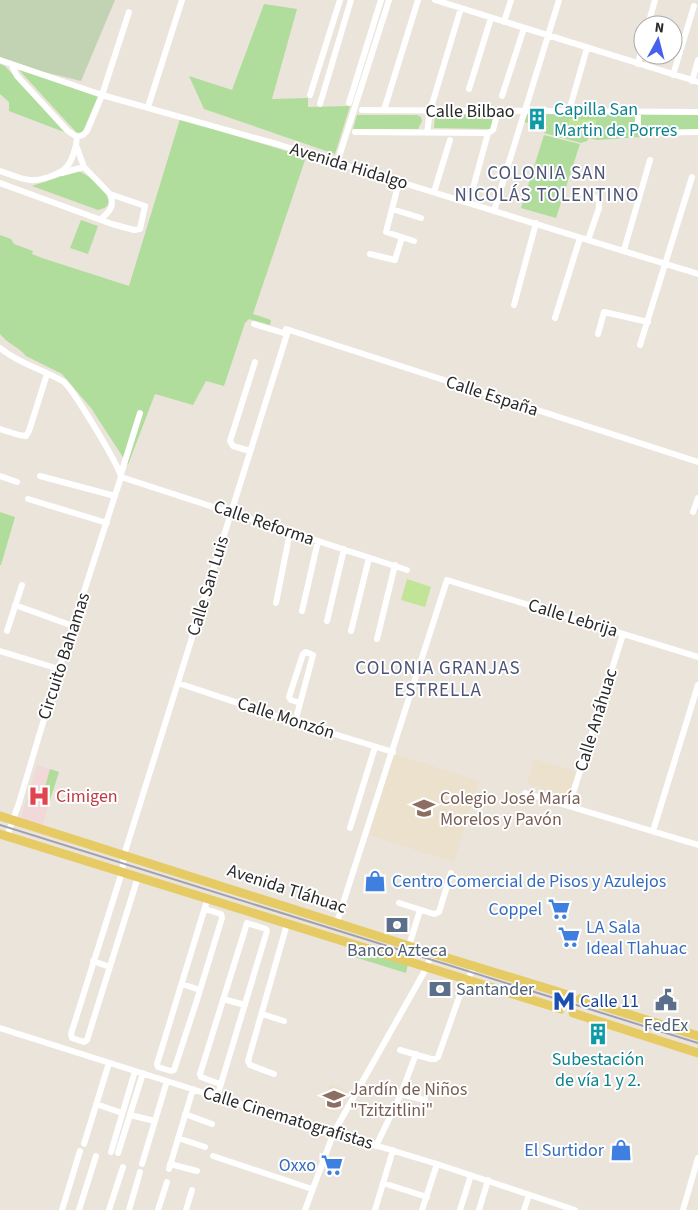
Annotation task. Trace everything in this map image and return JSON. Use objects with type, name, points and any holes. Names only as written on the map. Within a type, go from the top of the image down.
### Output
[{"type":"main road","name":"Avenida Tláhuac","points":[[0,816],[565,994]]},
{"type":"main road","name":"Avenida Tláhuac","points":[[3,835],[561,1009]]},
{"type":"main road","points":[[580,999],[698,1036]]},
{"type":"main road","points":[[573,1013],[698,1053]]},
{"type":"street","points":[[148,107],[182,0]]},
{"type":"street","points":[[310,94],[340,0]]},
{"type":"street","points":[[320,104],[351,0]]},
{"type":"street","points":[[349,103],[381,0]]},
{"type":"street","points":[[337,163],[389,0]]},
{"type":"street","points":[[384,110],[418,0]]},
{"type":"street","points":[[435,0],[633,62]]},
{"type":"street","points":[[504,22],[511,0]]},
{"type":"street","points":[[494,211],[559,0]]},
{"type":"street","points":[[651,15],[655,0]]},
{"type":"street","points":[[673,75],[694,6]]},
{"type":"street","points":[[427,133],[430,111],[461,8]]},
{"type":"street","points":[[77,137],[87,131],[102,95],[129,12]]},
{"type":"street","points":[[469,89],[491,18]]},
{"type":"street","points":[[502,96],[524,28]]},
{"type":"street","points":[[569,111],[587,48]]},
{"type":"street","name":"Avenida Hidalgo","points":[[0,60],[102,95],[434,192],[698,274]]},
{"type":"street","points":[[641,65],[695,82],[698,60]]},
{"type":"street","points":[[11,64],[17,76],[42,105],[68,131],[77,137]]},
{"type":"street","name":"Calle Bilbao","points":[[362,110],[698,112]]},
{"type":"street","points":[[355,132],[488,133],[493,130],[498,111]]},
{"type":"street","points":[[638,112],[638,127],[640,131],[645,133],[698,132]]},
{"type":"street","points":[[468,203],[488,133]]},
{"type":"street","points":[[62,173],[71,159],[77,137]]},
{"type":"street","points":[[434,192],[450,140]]},
{"type":"street","points":[[76,145],[84,167],[110,194],[113,200],[112,207],[101,219]]},
{"type":"street","points":[[624,250],[650,160]]},
{"type":"street","points":[[0,170],[33,181],[84,167]]},
{"type":"street","points":[[640,345],[692,177]]},
{"type":"street","points":[[399,182],[386,232],[414,241]]},
{"type":"street","points":[[0,183],[134,230],[140,228],[145,206],[110,194]]},
{"type":"street","points":[[574,191],[595,197],[599,201],[588,240]]},
{"type":"street","points":[[392,208],[421,218]]},
{"type":"street","points":[[514,305],[536,224]]},
{"type":"street","points":[[370,254],[395,260],[402,237]]},
{"type":"street","points":[[555,318],[580,238]]},
{"type":"street","points":[[598,334],[604,312],[648,322]]},
{"type":"street","points":[[254,324],[287,331]]},
{"type":"street","name":"Calle San Luis","points":[[110,967],[87,1040],[84,1042],[72,1038],[71,1034],[122,872],[124,855],[287,331]]},
{"type":"street","name":"Calle España","points":[[287,331],[698,462]]},
{"type":"street","points":[[0,348],[20,362],[68,385],[121,475]]},
{"type":"street","points":[[250,451],[233,446],[230,441],[255,362]]},
{"type":"street","points":[[0,429],[26,436],[29,432],[46,374]]},
{"type":"street","name":"Circuito Bahamas","points":[[3,835],[19,803],[59,669],[107,523],[140,413]]},
{"type":"street","name":"Calle Reforma","points":[[121,475],[407,570]]},
{"type":"street","points":[[0,476],[17,482]]},
{"type":"street","points":[[40,476],[115,496]]},
{"type":"street","points":[[693,512],[698,498]]},
{"type":"street","points":[[28,499],[107,523]]},
{"type":"street","points":[[276,602],[290,532]]},
{"type":"street","points":[[302,611],[318,541]]},
{"type":"street","points":[[327,622],[344,549]]},
{"type":"street","points":[[351,631],[369,558]]},
{"type":"street","points":[[377,639],[395,565]]},
{"type":"street","name":"Calle Lebrija","points":[[393,752],[447,580],[698,657]]},
{"type":"street","points":[[7,631],[22,584]]},
{"type":"street","points":[[15,605],[73,626]]},
{"type":"street","name":"Calle Anáhuac","points":[[569,806],[623,634]]},
{"type":"street","points":[[0,651],[59,669]]},
{"type":"street","points":[[295,722],[313,656],[304,652],[288,697],[291,700],[300,702]]},
{"type":"street","name":"Calle Monzón","points":[[178,683],[393,752]]},
{"type":"street","points":[[653,831],[698,685]]},
{"type":"street","points":[[350,828],[375,746]]},
{"type":"street","points":[[337,922],[393,752]]},
{"type":"street","points":[[525,793],[698,845]]},
{"type":"street","points":[[399,903],[434,914],[439,912],[451,873]]},
{"type":"street","points":[[93,961],[110,967],[138,877]]},
{"type":"street","points":[[205,909],[220,914],[222,918],[174,1070],[171,1071],[158,1067],[157,1064],[208,899]]},
{"type":"street","points":[[409,946],[420,910]]},
{"type":"street","points":[[217,1097],[267,931],[266,929],[246,924],[200,1074],[201,1077],[220,1084]]},
{"type":"street","points":[[274,1074],[250,1065],[248,1061],[287,924]]},
{"type":"street","points":[[305,1210],[334,1132],[427,967],[431,953]]},
{"type":"street","points":[[400,1050],[431,1059],[438,1057],[462,989],[475,966]]},
{"type":"street","points":[[182,984],[200,990]]},
{"type":"street","points":[[223,999],[244,1006]]},
{"type":"street","points":[[262,1014],[284,1021]]},
{"type":"street","name":"Calle Cinematografistas","points":[[0,1028],[217,1097],[470,1174],[575,1210]]},
{"type":"street","points":[[376,1146],[401,1094],[416,1054]]},
{"type":"street","points":[[84,1144],[109,1063]]},
{"type":"street","points":[[114,1153],[126,1114],[135,1071]]},
{"type":"street","points":[[126,1114],[143,1073]]},
{"type":"street","points":[[129,1210],[167,1081]]},
{"type":"street","points":[[376,1088],[425,1100]]},
{"type":"street","points":[[193,1089],[169,1166],[197,1171]]},
{"type":"street","points":[[96,1104],[155,1121]]},
{"type":"street","points":[[185,1114],[212,1124]]},
{"type":"street","points":[[178,1138],[205,1147]]},
{"type":"street","points":[[375,1210],[393,1150]]},
{"type":"street","points":[[62,1210],[80,1152]]},
{"type":"street","points":[[79,1210],[96,1156]]},
{"type":"street","points":[[213,1156],[312,1189]]},
{"type":"street","points":[[683,1210],[698,1158]]},
{"type":"street","points":[[422,1210],[437,1164]]},
{"type":"street","points":[[109,1210],[123,1167]]},
{"type":"street","points":[[460,1210],[470,1174]]},
{"type":"street","points":[[479,1210],[488,1180]]},
{"type":"street","points":[[158,1210],[167,1182]]},
{"type":"street","points":[[383,1183],[426,1197]]},
{"type":"street","points":[[186,1210],[192,1190]]},
{"type":"street","points":[[524,1210],[529,1195]]},
{"type":"shaded area","name":"Colegio José María Morelos y Pavón","points":[[394,754],[479,781],[454,862],[369,835]]},
{"type":"shaded area","points":[[534,759],[576,772],[568,797],[527,784]]},
{"type":"shaded area","name":"Cimigen","points":[[37,765],[59,772],[42,827],[20,820]]},
{"type":"shaded area","name":"Jardín de Niños \"Tzitzitlini\"","points":[[330,1084],[348,1090],[335,1113],[322,1109]]},
{"type":"green space","points":[[0,0],[115,0],[81,81],[11,64],[0,59]]},
{"type":"green space","points":[[264,4],[297,9],[272,99],[308,98],[308,107],[350,106],[335,154],[204,109],[189,76],[232,90]]},
{"type":"green space","points":[[0,64],[5,66],[64,132],[9,111],[9,102],[0,94]]},
{"type":"green space","points":[[19,70],[99,94],[83,131],[76,132]]},
{"type":"green space","points":[[698,113],[698,133],[597,140],[589,138],[581,143],[544,133],[547,127],[524,122],[527,114]]},
{"type":"green space","points":[[357,115],[417,115],[421,117],[422,121],[418,129],[353,129]]},
{"type":"green space","points":[[435,115],[494,115],[491,129],[434,128]]},
{"type":"green space","points":[[180,119],[306,157],[253,314],[271,320],[270,325],[249,319],[245,323],[224,386],[206,381],[193,405],[155,394],[128,465],[91,408],[62,374],[26,356],[0,334],[0,235],[11,239],[14,244],[33,251],[32,254],[42,258],[129,286]]},
{"type":"green space","points":[[569,119],[596,120],[596,136],[568,133]]},
{"type":"green space","points":[[544,135],[580,144],[556,218],[521,208]]},
{"type":"green space","points":[[74,170],[81,172],[96,182],[107,196],[109,202],[106,207],[98,210],[32,186]]},
{"type":"green space","points":[[81,220],[98,226],[88,254],[70,248]]},
{"type":"green space","points":[[0,512],[15,517],[1,565],[0,565]]},
{"type":"green space","points":[[407,579],[431,587],[425,607],[401,600]]},
{"type":"green space","points":[[50,769],[59,772],[49,803],[41,801]]},
{"type":"green space","points":[[353,947],[408,964],[406,973],[351,956]]},
{"type":"tunnel","points":[[565,994],[580,999]]},
{"type":"railway","points":[[0,825],[698,1043]]},
{"type":"place","name":"Capilla San Martin de Porres","points":[[537,119]]},
{"type":"place","name":"Cimigen","points":[[39,796]]},
{"type":"place","name":"Colegio José María Morelos y Pavón","points":[[424,808]]},
{"type":"place","name":"Centro Comercial de Pisos y Azulejos","points":[[375,881]]},
{"type":"place","name":"Coppel","points":[[559,909]]},
{"type":"place","name":"Banco Azteca","points":[[397,925]]},
{"type":"place","name":"LA Sala Ideal Tlahuac","points":[[569,937]]},
{"type":"place","name":"Santander","points":[[440,989]]},
{"type":"place","name":"FedEx","points":[[666,1000]]},
{"type":"place","name":"Calle 11","points":[[564,1001]]},
{"type":"place","name":"Subestación de vía 1 y 2.","points":[[598,1034]]},
{"type":"place","name":"Jardín de Niños \"Tzitzitlini\"","points":[[334,1099]]},
{"type":"place","name":"El Surtidor","points":[[621,1150]]},
{"type":"place","name":"Oxxo","points":[[332,1165]]},
{"type":"district","name":"COLONIA SAN NICOLÁS TOLENTINO","points":[[547,184]]},
{"type":"district","name":"COLONIA GRANJAS ESTRELLA","points":[[438,679]]}]
